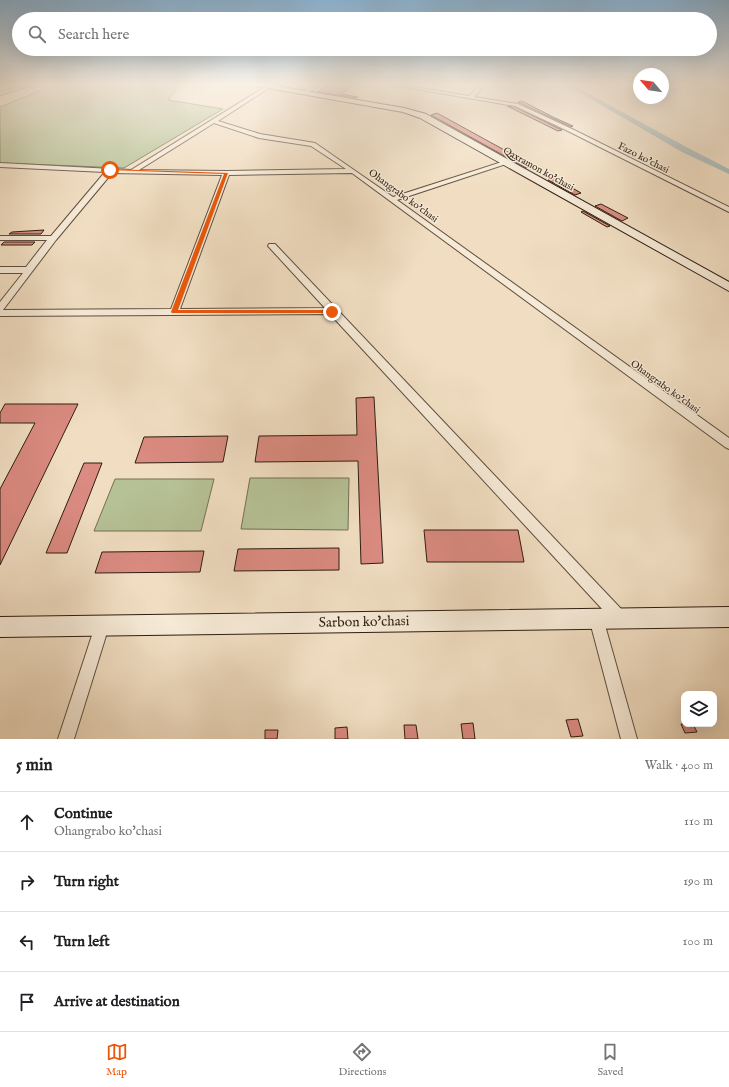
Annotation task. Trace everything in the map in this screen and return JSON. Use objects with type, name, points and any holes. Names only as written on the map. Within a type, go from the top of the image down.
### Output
[{"type":"street","points":[[132,172],[217,118]]},
{"type":"street","name":"Qaxramon ko'chasi","points":[[428,118],[729,287]]},
{"type":"street","name":"Fazo ko'chasi","points":[[545,118],[729,210]]},
{"type":"street","points":[[213,121],[259,136],[313,144],[353,171]]},
{"type":"street","points":[[392,199],[507,162]]},
{"type":"street","name":"Ohangrabo ko'chasi","points":[[0,165],[132,172],[226,173],[353,171],[729,444]]},
{"type":"street","points":[[0,308],[30,270],[52,238],[110,170]]},
{"type":"street","points":[[174,312],[226,173]]},
{"type":"street","points":[[0,238],[52,238]]},
{"type":"street","points":[[272,246],[332,312],[620,618]]},
{"type":"street","points":[[0,270],[30,270]]},
{"type":"street","points":[[0,313],[332,312]]},
{"type":"street","name":"Sarbon ko'chasi","points":[[0,627],[729,617]]},
{"type":"street","points":[[596,618],[629,739]]},
{"type":"street","points":[[66,739],[102,626]]},
{"type":"green space","points":[[0,118],[207,118],[124,168],[0,163]]},
{"type":"green space","points":[[250,478],[349,478],[348,530],[241,529]]},
{"type":"green space","points":[[115,479],[214,479],[201,531],[94,531]]},
{"type":"building","points":[[437,118],[447,118],[532,166],[526,168]]},
{"type":"building","points":[[532,118],[538,118],[562,130],[558,131]]},
{"type":"building","points":[[553,118],[573,126],[571,127]]},
{"type":"building","points":[[555,178],[581,193],[575,195],[548,180]]},
{"type":"building","points":[[601,204],[628,218],[622,221],[595,206]]},
{"type":"building","points":[[583,211],[610,226],[607,227],[581,212]]},
{"type":"building","points":[[44,230],[41,234],[9,234],[12,232]]},
{"type":"building","points":[[4,242],[35,242],[32,245],[1,245]]},
{"type":"building","points":[[374,397],[383,563],[361,564],[358,461],[255,462],[259,436],[357,435],[356,398]]},
{"type":"building","points":[[5,404],[78,404],[0,565],[0,489],[35,423],[0,423],[0,413]]},
{"type":"building","points":[[228,436],[223,462],[135,463],[144,437]]},
{"type":"building","points":[[84,463],[102,463],[67,553],[46,553]]},
{"type":"building","points":[[424,530],[518,530],[524,562],[427,562]]},
{"type":"building","points":[[339,548],[339,570],[234,571],[238,549]]},
{"type":"building","points":[[204,551],[200,572],[95,573],[102,552]]},
{"type":"building","points":[[578,719],[583,736],[571,737],[566,720]]},
{"type":"building","points":[[473,723],[475,739],[463,739],[461,724]]},
{"type":"building","points":[[404,725],[416,725],[418,739],[405,739]]},
{"type":"building","points":[[347,727],[348,739],[335,739],[335,728]]},
{"type":"building","points":[[682,727],[694,727],[697,732],[685,733]]},
{"type":"building","points":[[265,730],[278,730],[277,739],[265,739]]},
{"type":"waterway","points":[[629,118],[685,150],[729,172]]},
{"type":"route","points":[[110,170],[132,172],[226,173],[174,312],[332,312]]}]
